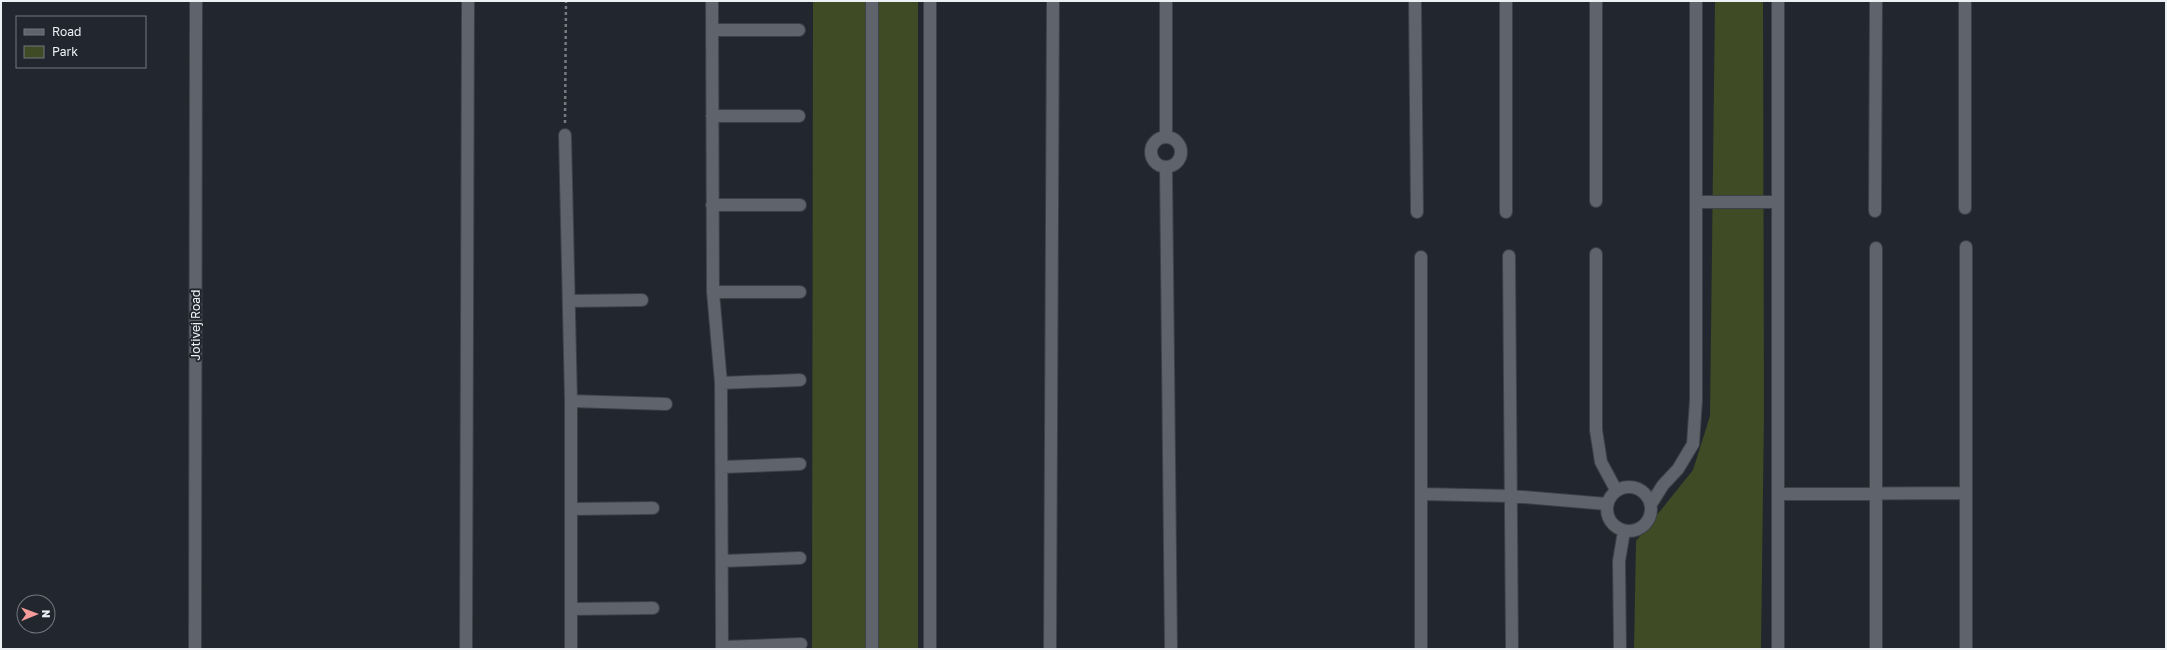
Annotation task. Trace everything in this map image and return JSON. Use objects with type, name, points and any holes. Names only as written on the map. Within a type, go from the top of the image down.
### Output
[{"type":"street","name":"Jotivej Road","points":[[195,649],[196,1]]},
{"type":"street","points":[[466,649],[468,1]]},
{"type":"street","points":[[712,1],[713,292],[722,383],[722,648],[801,644]]},
{"type":"street","points":[[872,1],[872,649]]},
{"type":"street","points":[[930,1],[930,649]]},
{"type":"street","points":[[1050,649],[1053,1]]},
{"type":"street","points":[[1166,1],[1166,136]]},
{"type":"street","points":[[1415,1],[1417,212]]},
{"type":"street","points":[[1506,1],[1506,212]]},
{"type":"street","points":[[1596,1],[1596,202]]},
{"type":"street","points":[[1651,504],[1644,493],[1633,487],[1616,490],[1607,504],[1607,516],[1614,526],[1624,531],[1637,530],[1650,517],[1651,504],[1663,485],[1678,469],[1692,444],[1696,400],[1696,1]]},
{"type":"street","points":[[1778,1],[1778,649]]},
{"type":"street","points":[[1875,211],[1876,1]]},
{"type":"street","points":[[1965,1],[1965,208]]},
{"type":"street","points":[[712,30],[799,30]]},
{"type":"street","points":[[712,116],[799,116]]},
{"type":"street","points":[[565,135],[571,401],[571,649]]},
{"type":"street","points":[[1166,136],[1177,141],[1181,152],[1177,163],[1166,168],[1155,163],[1150,152],[1155,141],[1166,136]]},
{"type":"street","points":[[1166,168],[1171,649]]},
{"type":"street","points":[[1696,202],[1778,202]]},
{"type":"street","points":[[712,205],[800,205]]},
{"type":"street","points":[[1966,247],[1966,649]]},
{"type":"street","points":[[1876,248],[1876,649]]},
{"type":"street","points":[[1596,254],[1596,430],[1601,462],[1616,490]]},
{"type":"street","points":[[1509,256],[1512,649]]},
{"type":"street","points":[[1421,258],[1421,649]]},
{"type":"street","points":[[713,292],[800,292]]},
{"type":"street","points":[[569,300],[642,300]]},
{"type":"street","points":[[722,383],[800,380]]},
{"type":"street","points":[[571,401],[666,404]]},
{"type":"street","points":[[722,467],[800,464]]},
{"type":"street","points":[[1778,494],[1965,493]]},
{"type":"street","points":[[1421,494],[1511,496],[1607,504]]},
{"type":"street","points":[[571,509],[653,508]]},
{"type":"street","points":[[1620,649],[1619,561],[1624,531]]},
{"type":"street","points":[[722,561],[800,558]]},
{"type":"street","points":[[571,609],[653,608]]},
{"type":"path","points":[[565,135],[566,1]]},
{"type":"green space","points":[[813,1],[918,1],[918,649],[812,649]]},
{"type":"green space","points":[[1715,1],[1763,1],[1764,412],[1761,649],[1634,649],[1636,541],[1693,470],[1710,416]]}]
